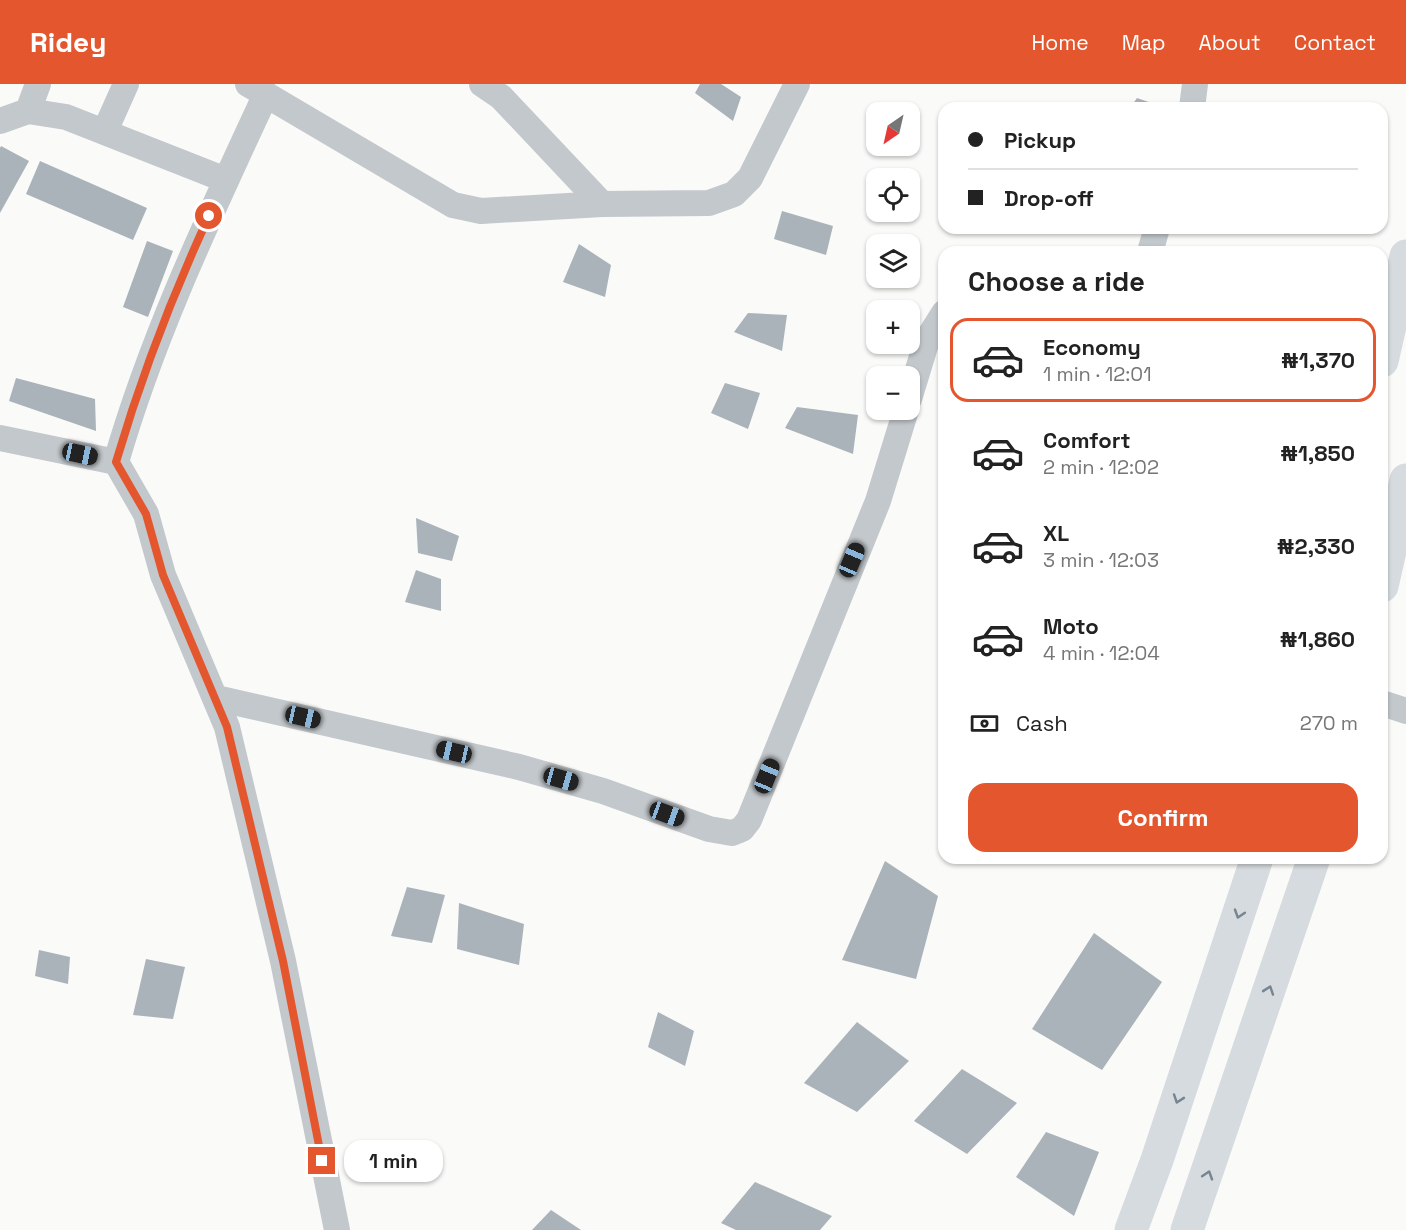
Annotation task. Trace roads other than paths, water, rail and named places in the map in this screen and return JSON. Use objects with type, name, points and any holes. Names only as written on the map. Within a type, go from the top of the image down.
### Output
[{"type":"main road","points":[[1388,335],[1406,256]]},
{"type":"main road","points":[[1388,560],[1406,480]]},
{"type":"main road","points":[[1131,1230],[1157,1160],[1255,864]]},
{"type":"main road","points":[[1187,1230],[1312,864]]},
{"type":"street","points":[[28,111],[38,84]]},
{"type":"street","points":[[105,131],[126,84]]},
{"type":"street","points":[[482,84],[501,97],[602,204]]},
{"type":"street","points":[[336,1230],[283,961],[227,727],[163,575],[146,514],[116,462],[134,399],[162,323],[226,180],[257,89],[453,205],[481,211],[602,204],[709,203],[734,194],[750,178],[797,84]]},
{"type":"street","points":[[1193,102],[1195,84]]},
{"type":"street","points":[[0,121],[28,111],[66,117],[226,180]]},
{"type":"street","points":[[919,366],[927,340],[938,323]]},
{"type":"street","points":[[216,698],[519,767],[603,790],[710,829],[732,833],[742,829],[749,820],[878,501],[903,420]]},
{"type":"street","points":[[0,438],[116,462]]},
{"type":"street","points":[[1388,705],[1406,711]]}]
